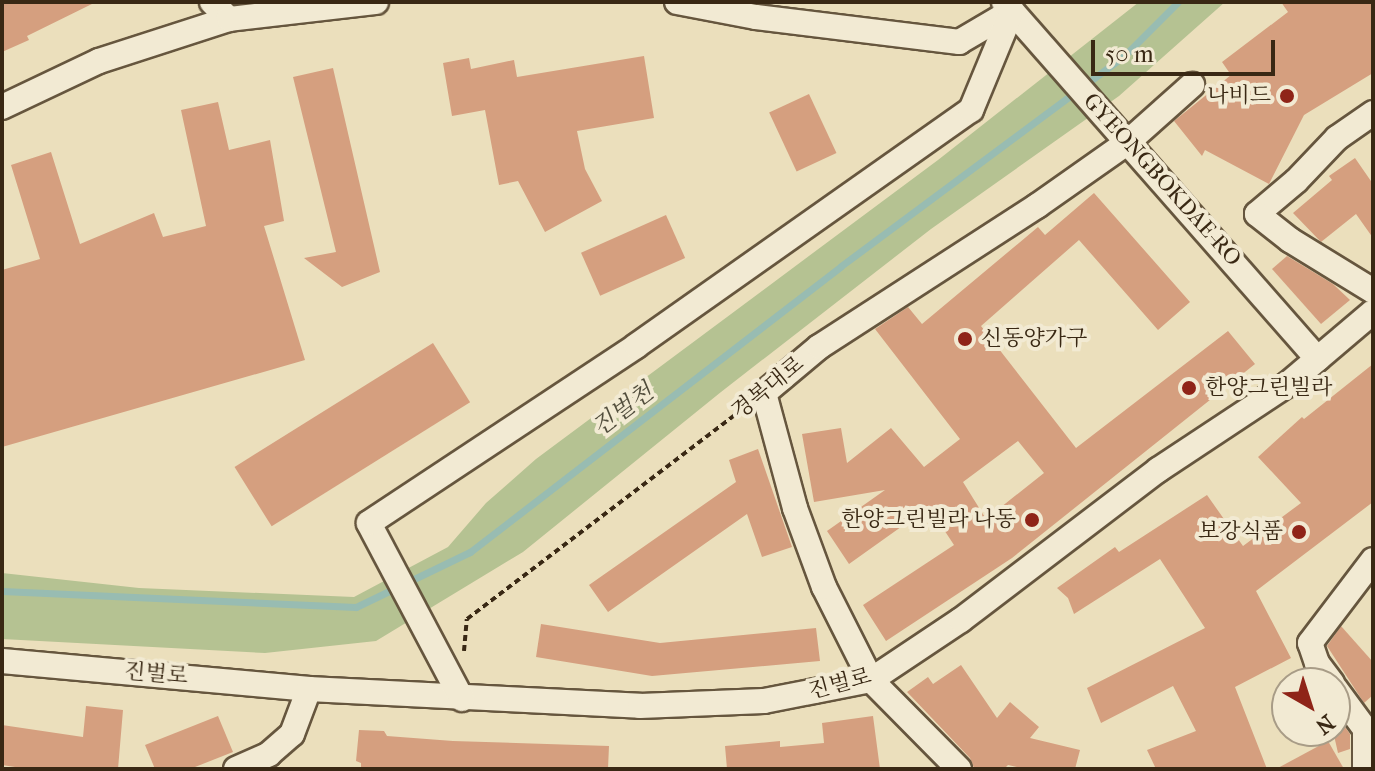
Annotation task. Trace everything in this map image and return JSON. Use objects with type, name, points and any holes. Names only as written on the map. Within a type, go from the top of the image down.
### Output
[{"type":"street","points":[[2,107],[99,61],[221,11],[376,2]]},
{"type":"street","points":[[677,2],[756,17],[959,42],[1008,7]]},
{"type":"street","points":[[462,699],[369,523],[636,346],[971,110],[1008,7]]},
{"type":"street","name":"GYEONGBOKDAE-RO","points":[[1008,7],[1038,37],[1318,359]]},
{"type":"street","name":"경복대로","points":[[764,393],[819,347],[1034,208],[1192,85]]},
{"type":"street","points":[[1373,113],[1337,138],[1296,181],[1257,214],[1290,240],[1373,291]]},
{"type":"street","name":"진벌로","points":[[2,661],[309,689],[640,706],[764,701],[871,680],[961,620],[1158,470],[1288,384],[1373,312]]},
{"type":"street","points":[[764,393],[795,508],[824,587],[871,680],[959,769]]},
{"type":"street","points":[[1320,667],[1310,643],[1373,560]]},
{"type":"street","points":[[236,769],[269,754],[292,734],[309,689]]},
{"type":"street","points":[[1351,710],[1365,729],[1365,769]]},
{"type":"path","name":"경복대로","points":[[439,656],[464,650],[467,619],[764,393]]},
{"type":"green space","points":[[1139,2],[1225,2],[1119,96],[931,229],[721,392],[523,552],[376,641],[265,653],[2,639],[2,573],[139,588],[354,597],[448,547],[486,503],[536,459],[938,160]]},
{"type":"building","points":[[2,2],[96,2],[2,52]]},
{"type":"building","name":"나비드","points":[[1281,2],[1373,2],[1373,73],[1304,115],[1269,184],[1205,150],[1202,156],[1174,121],[1231,75],[1222,62],[1288,12]]},
{"type":"building","points":[[644,56],[654,118],[577,131],[585,169],[602,201],[545,232],[518,181],[499,185],[485,110],[452,116],[443,63],[469,58],[471,69],[514,60],[517,77]]},
{"type":"building","points":[[333,68],[380,272],[342,287],[304,258],[336,252],[293,77]]},
{"type":"building","points":[[809,94],[836,153],[797,172],[769,113]]},
{"type":"building","points":[[218,102],[229,150],[270,140],[284,221],[264,226],[305,360],[2,447],[2,270],[40,259],[11,165],[51,152],[80,244],[154,213],[163,237],[206,226],[181,110]]},
{"type":"building","points":[[1355,158],[1373,184],[1373,238],[1356,214],[1321,242],[1293,213],[1332,180],[1329,176]]},
{"type":"building","points":[[1094,193],[1190,302],[1158,330],[1079,240],[981,326],[1076,448],[1228,331],[1255,364],[1012,558],[886,641],[863,605],[954,545],[929,507],[849,564],[827,531],[885,490],[814,502],[802,434],[841,428],[847,463],[891,428],[924,467],[960,439],[875,329],[908,307],[922,324],[1038,227],[1045,235]],"holes":[[[1018,441],[1044,473],[986,519],[963,482]]]},
{"type":"building","points":[[666,215],[685,258],[600,296],[581,253]]},
{"type":"building","points":[[1287,256],[1333,284],[1350,300],[1321,324],[1272,269]]},
{"type":"building","points":[[433,343],[470,402],[272,526],[235,467]]},
{"type":"building","points":[[1373,364],[1373,502],[1256,591],[1291,658],[1235,687],[1267,769],[1156,769],[1147,750],[1196,731],[1173,686],[1101,723],[1087,688],[1205,628],[1160,559],[1074,614],[1068,598],[1057,588],[1115,547],[1119,552],[1207,495],[1243,546],[1301,503],[1258,457],[1302,417],[1304,419]]},
{"type":"building","points":[[758,449],[792,547],[762,557],[747,514],[608,612],[589,585],[736,482],[729,460]]},
{"type":"building","points":[[541,624],[660,643],[816,628],[820,661],[652,676],[536,657]]},
{"type":"building","points":[[1341,626],[1373,662],[1373,695],[1364,703],[1351,683],[1351,667],[1341,667],[1327,646]]},
{"type":"building","points":[[961,665],[997,718],[1010,702],[1039,727],[1030,738],[1080,750],[1075,769],[1026,769],[1008,765],[1004,769],[974,768],[970,758],[907,692],[928,677],[933,684]]},
{"type":"building","points":[[86,706],[123,710],[118,769],[28,769],[2,765],[2,725],[83,737]]},
{"type":"building","points":[[218,716],[233,752],[190,769],[155,769],[145,745]]},
{"type":"building","points":[[873,716],[880,769],[727,769],[725,746],[780,741],[780,747],[824,743],[822,723]]},
{"type":"building","points":[[359,730],[384,731],[387,736],[453,741],[609,746],[608,769],[361,769],[361,763],[356,761]]},
{"type":"building","points":[[1317,747],[1331,747],[1344,769],[1276,769]]},
{"type":"building","points":[[1337,747],[1350,747],[1350,749],[1338,753]]},
{"type":"waterway","name":"진벌천","points":[[2,591],[356,607],[470,552],[841,266],[1124,56],[1178,2]]},
{"type":"place","name":"나비드","points":[[1287,96]]},
{"type":"place","name":"신동양가구","points":[[965,339]]},
{"type":"place","name":"한양그린빌라","points":[[1189,388]]},
{"type":"place","name":"한양그린빌라 나동","points":[[1032,520]]},
{"type":"place","name":"보강식품","points":[[1299,532]]}]
